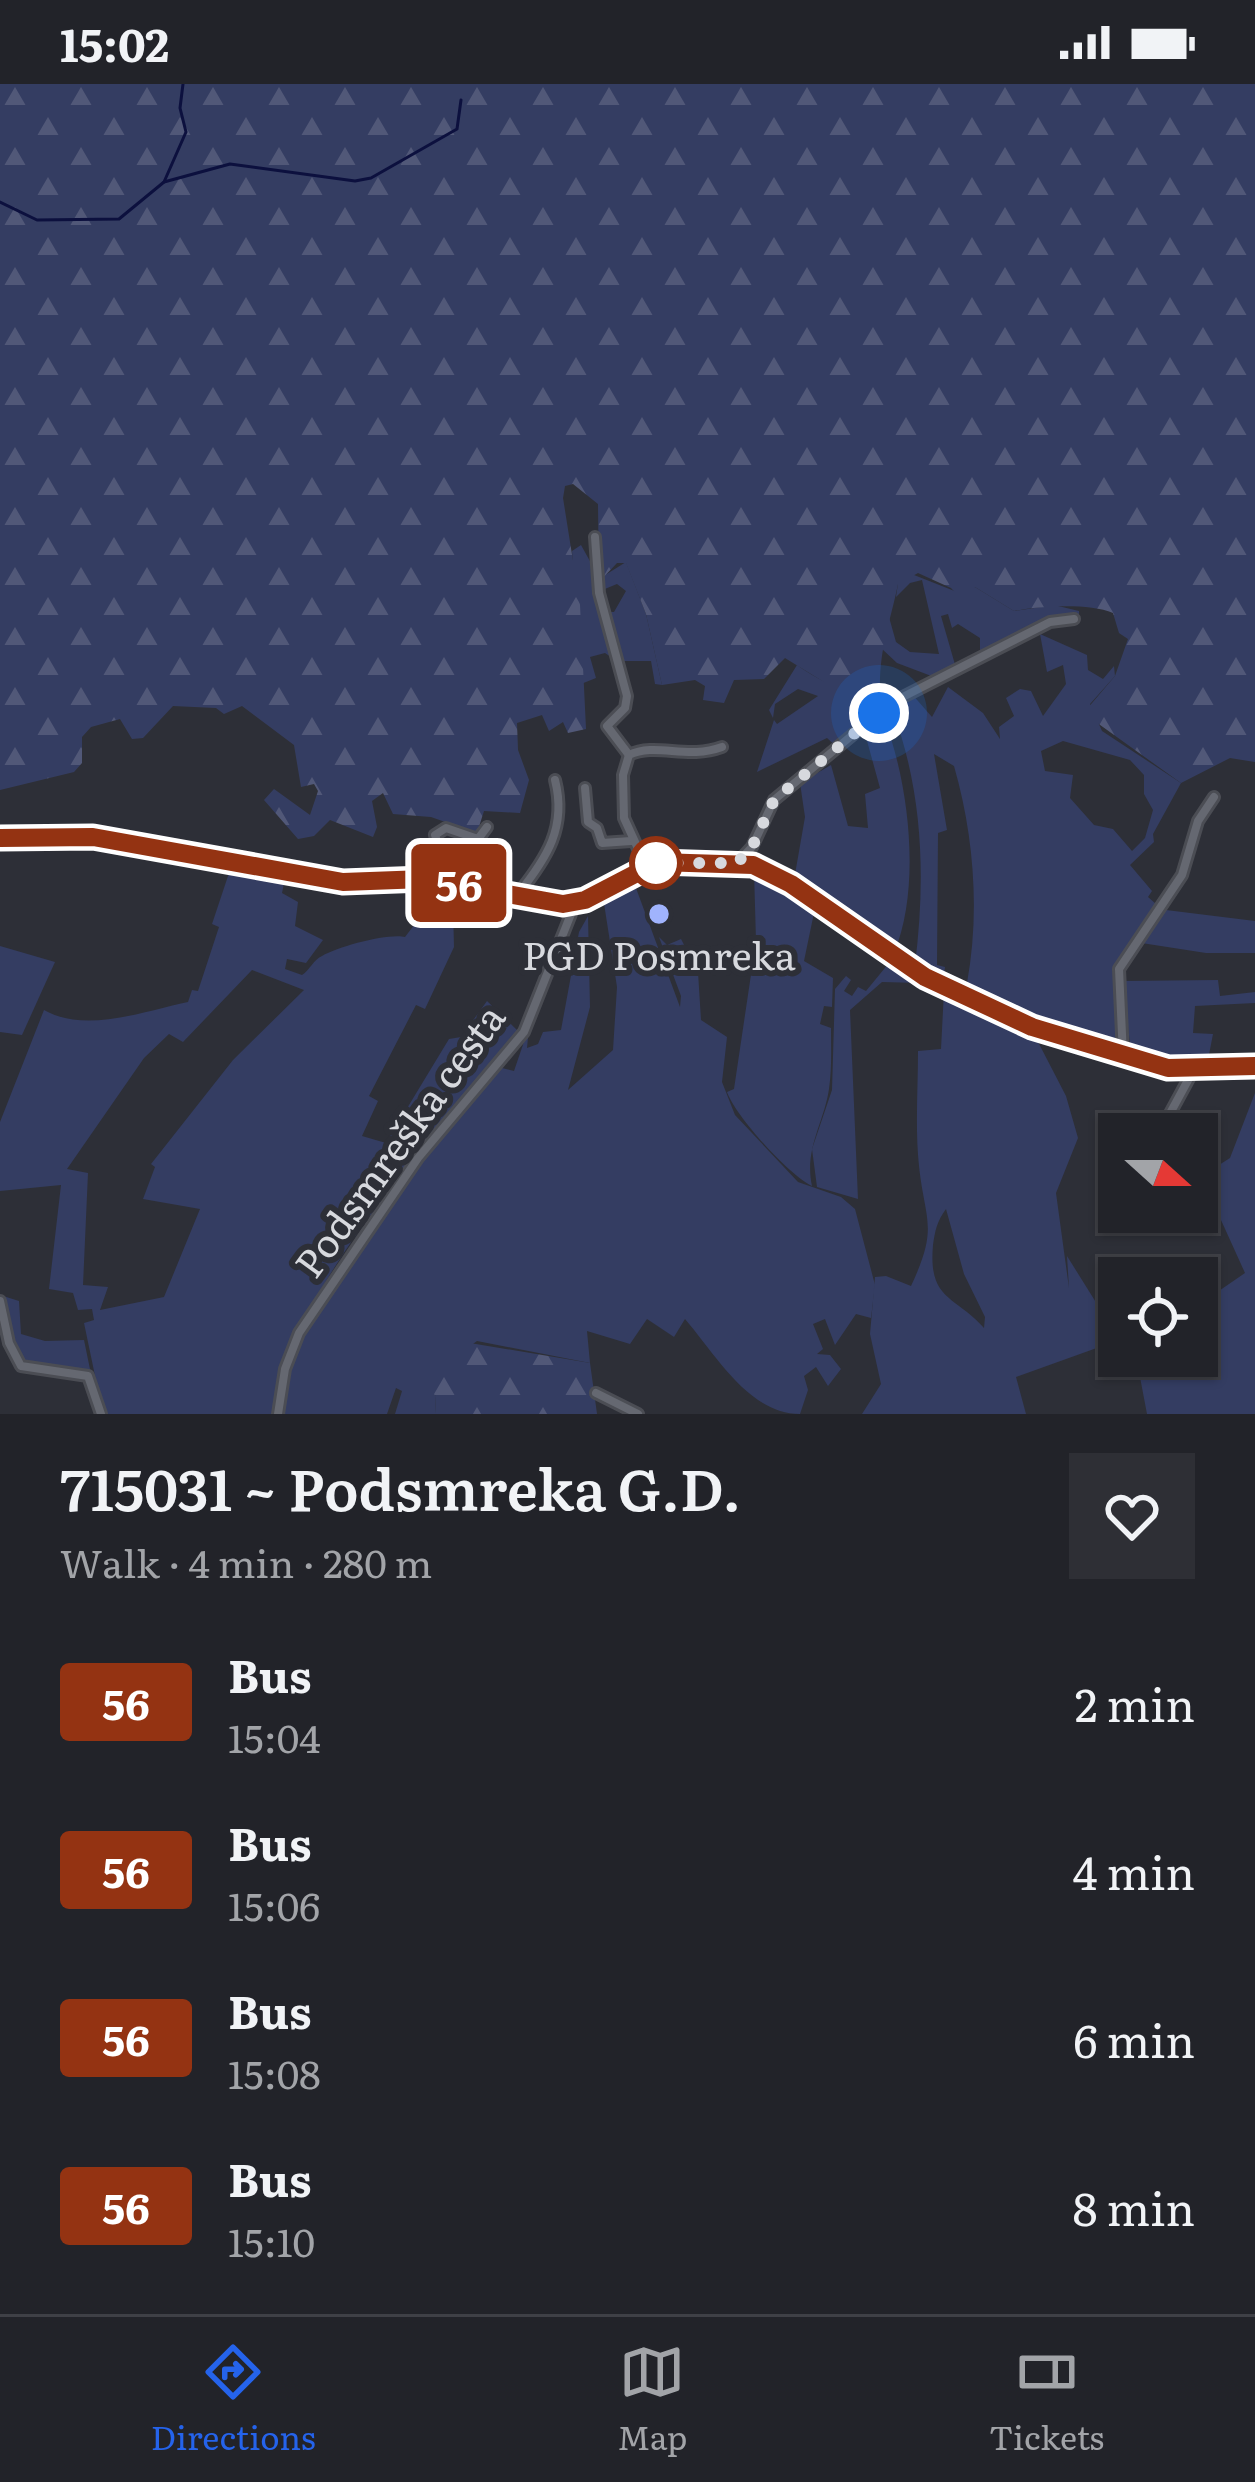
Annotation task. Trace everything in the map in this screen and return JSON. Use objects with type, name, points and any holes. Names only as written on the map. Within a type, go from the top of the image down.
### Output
[{"type":"street","points":[[595,538],[599,593],[627,695],[626,708],[607,726],[628,755],[622,800],[632,841],[646,866]]},
{"type":"street","points":[[737,863],[752,847],[774,800],[891,703],[1050,622],[1074,619]]},
{"type":"street","points":[[628,755],[644,750],[691,756],[722,747]]},
{"type":"street","points":[[518,894],[551,850],[560,810],[555,780]]},
{"type":"street","points":[[585,788],[588,822],[597,828],[602,843],[632,841]]},
{"type":"street","points":[[1123,1056],[1119,969],[1182,875],[1198,821],[1214,797]]},
{"type":"street","points":[[473,885],[446,868],[435,835],[446,828],[478,839],[488,827]]},
{"type":"street","points":[[0,838],[93,837],[343,882],[424,879],[575,904],[646,866],[680,860],[737,863],[776,873],[925,977],[1032,1027],[1123,1056],[1193,1071],[1255,1066]]},
{"type":"street","name":"Podsmreška cesta","points":[[278,1414],[285,1370],[299,1333],[418,1158],[524,1032],[575,904]]},
{"type":"street","points":[[1170,1113],[1193,1071]]},
{"type":"street","points":[[0,1301],[15,1360],[29,1369],[88,1376],[101,1414]]},
{"type":"street","points":[[596,1393],[638,1414]]},
{"type":"green space","points":[[0,84],[1255,84],[1255,762],[1230,758],[1181,783],[1089,717],[1087,709],[1115,676],[1128,639],[1119,633],[1113,613],[1065,606],[1014,611],[975,587],[963,601],[951,588],[918,573],[898,584],[883,649],[880,691],[837,690],[785,658],[764,679],[734,680],[724,703],[703,700],[705,686],[695,680],[662,685],[646,614],[626,563],[617,563],[599,582],[598,504],[573,484],[565,486],[563,498],[580,605],[586,729],[568,733],[563,722],[549,731],[542,715],[517,723],[518,750],[529,780],[520,813],[484,811],[477,833],[431,817],[393,814],[383,793],[372,801],[377,827],[373,837],[330,820],[314,836],[298,839],[264,800],[274,789],[310,815],[318,791],[314,784],[301,787],[294,745],[242,706],[224,714],[216,708],[173,706],[143,738],[132,739],[120,719],[91,727],[82,737],[82,763],[74,772],[0,790]]},
{"type":"green space","points":[[581,545],[596,572],[614,659],[605,653],[590,657],[596,678],[581,684],[572,551]]},
{"type":"green space","points":[[626,562],[646,614],[662,685],[655,684],[651,661],[622,661],[607,612],[614,612],[626,591],[617,584],[600,591],[602,577]]},
{"type":"green space","points":[[909,573],[957,592],[975,587],[1014,611],[1054,605],[1079,611],[1079,617],[1052,619],[980,655],[980,638],[958,624],[952,628],[948,614],[941,616],[956,668],[934,677],[897,663],[881,648],[889,617],[896,642],[910,652],[939,654],[922,580],[910,583],[896,597],[898,583]]},
{"type":"green space","points":[[1040,634],[1087,655],[1088,670],[1103,679],[1114,666],[1115,676],[1090,704],[1102,731],[1181,783],[1153,834],[1154,842],[1130,865],[1152,891],[1148,897],[1156,904],[1120,963],[1117,1045],[1041,1024],[915,965],[921,866],[916,801],[891,706],[911,693],[932,717],[948,687],[983,713],[1000,739],[999,727],[1014,716],[1006,698],[1020,689],[1031,691],[1043,716],[1066,684],[1063,665],[1047,672]],"holes":[[[1063,741],[1130,760],[1144,775],[1144,794],[1153,810],[1145,838],[1132,851],[1113,829],[1094,825],[1070,798],[1073,775],[1045,771],[1041,751]],[[934,754],[954,766],[966,819],[974,902],[967,983],[944,975],[945,967],[937,965],[938,833],[947,830]]]},
{"type":"green space","points":[[797,665],[836,685],[880,691],[878,712],[838,748],[827,738],[757,772],[774,720],[777,724],[818,696],[798,689],[775,704],[773,718],[769,710]]},
{"type":"green space","points":[[882,713],[899,769],[909,833],[908,897],[894,953],[794,880],[805,817],[800,783],[831,765],[848,826],[868,828],[865,794],[880,788],[864,730]]},
{"type":"green space","points":[[231,867],[286,874],[282,893],[298,902],[295,926],[323,940],[306,963],[287,959],[285,969],[302,975],[319,958],[340,948],[405,937],[421,916],[426,896],[405,894],[408,882],[433,885],[453,907],[454,947],[425,1009],[416,1005],[369,1096],[378,1101],[362,1136],[386,1143],[449,1039],[461,1037],[487,1001],[518,1031],[495,1068],[390,1189],[340,1259],[299,1334],[275,1414],[103,1414],[84,1323],[94,1320],[92,1309],[78,1310],[73,1293],[49,1289],[61,1185],[0,1191],[0,1122],[44,1010],[60,1017],[96,1020],[188,1002],[192,990],[198,991],[219,927],[212,924]],"holes":[[[252,970],[304,990],[233,1060],[151,1164],[155,1167],[143,1199],[200,1209],[164,1297],[100,1310],[108,1287],[83,1285],[88,1173],[67,1169],[144,1058],[169,1034],[183,1042]]]},
{"type":"green space","points":[[754,871],[781,881],[815,908],[804,961],[833,978],[832,1007],[824,1006],[820,1024],[831,1028],[831,1074],[813,1148],[812,1186],[764,1144],[727,1092],[734,1089],[756,941]]},
{"type":"green space","points":[[633,880],[680,1007],[681,996],[659,937],[667,945],[681,939],[698,972],[701,1020],[727,1037],[722,1082],[735,1115],[798,1182],[841,1197],[855,1209],[875,1285],[871,1318],[856,1314],[835,1345],[825,1319],[813,1324],[823,1349],[817,1354],[830,1355],[841,1369],[828,1386],[816,1367],[804,1376],[808,1390],[800,1414],[782,1411],[735,1380],[685,1319],[674,1337],[647,1319],[630,1344],[587,1331],[590,1363],[477,1341],[423,1380],[436,1396],[435,1414],[395,1414],[402,1391],[396,1388],[387,1414],[281,1414],[287,1370],[300,1337],[421,1159],[498,1067],[514,1071],[529,1027],[527,1048],[538,1044],[543,1032],[561,1030],[579,932],[588,916],[590,1007],[568,1090],[613,1050],[617,987],[603,897]]},
{"type":"green space","points":[[1177,881],[1184,884],[1166,910],[1255,921],[1255,953],[1206,953],[1135,942]]},
{"type":"green space","points":[[0,946],[55,962],[22,1035],[0,1032]]},
{"type":"green space","points":[[889,963],[921,983],[882,982],[850,1010],[858,1199],[817,1187],[812,1149],[832,1090],[835,989],[846,976],[851,980],[844,991],[852,996],[858,987],[866,991]]},
{"type":"green space","points":[[1218,980],[1220,996],[1255,992],[1255,1003],[1195,1006],[1193,1033],[1213,1034],[1207,1065],[1175,1065],[1131,1053],[1123,981]]},
{"type":"green space","points":[[944,991],[1036,1038],[1066,1096],[1078,1138],[1056,1193],[1069,1288],[1067,1256],[1098,1306],[1098,1348],[1016,1377],[1026,1414],[862,1414],[881,1384],[870,1334],[875,1277],[886,1276],[911,1286],[925,1250],[928,1224],[917,1137],[918,1051],[941,1049]],"holes":[[[946,1209],[964,1274],[985,1317],[984,1328],[946,1295],[935,1277],[934,1240]]]},
{"type":"green space","points":[[1255,1093],[1255,1414],[1147,1414],[1140,1377],[1218,1377],[1218,1292],[1245,1273],[1218,1213],[1218,1166],[1230,1158]]},
{"type":"green space","points":[[0,1295],[19,1301],[21,1334],[45,1341],[84,1340],[91,1374],[19,1361]]},
{"type":"green space","points":[[446,1339],[590,1363],[597,1414],[435,1414],[436,1396],[417,1380],[429,1348]]},
{"type":"waterway","points":[[164,182],[186,132],[180,108],[183,84]]},
{"type":"waterway","points":[[0,202],[37,220],[119,219],[164,182],[230,164],[355,181],[371,178],[457,129],[461,100]]},
{"type":"bus line","name":"56","points":[[0,838],[93,837],[343,882],[424,879],[563,904],[585,900],[658,862],[753,865],[776,873],[925,977],[1032,1027],[1183,1071],[1255,1066]]},
{"type":"place","name":"PGD Posmreka","points":[[659,914]]},
{"type":"route","points":[[656,863],[737,863],[752,847],[774,800],[879,713]]}]
